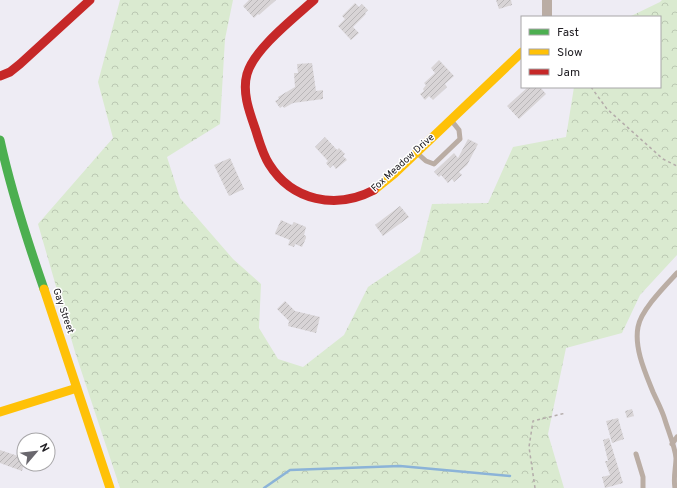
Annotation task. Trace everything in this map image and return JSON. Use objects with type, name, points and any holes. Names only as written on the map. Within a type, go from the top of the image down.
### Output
[{"type":"street","points":[[0,76],[10,72],[20,64],[90,0]]},
{"type":"street","name":"Fox Meadow Drive","points":[[314,0],[254,58],[244,83],[248,110],[264,153],[271,167],[281,178],[300,194],[322,201],[347,200],[369,193],[385,181],[521,53]]},
{"type":"street","points":[[547,0],[547,16]]},
{"type":"street","name":"Gay Street","points":[[0,140],[7,171],[26,236],[110,488]]},
{"type":"street","points":[[0,412],[77,388]]},
{"type":"lane","points":[[416,152],[426,161],[434,164],[460,139],[459,130],[450,120]]},
{"type":"lane","points":[[675,488],[673,479],[676,457],[664,417],[652,391],[641,358],[638,345],[638,327],[643,314],[662,288],[677,273]]},
{"type":"lane","points":[[672,444],[677,436]]},
{"type":"lane","points":[[636,454],[643,477],[643,488]]},
{"type":"path","points":[[592,88],[607,109],[663,159],[677,166]]},
{"type":"path","points":[[535,488],[529,447],[534,420],[566,413]]},
{"type":"green space","points":[[120,0],[233,0],[225,39],[220,124],[167,157],[180,198],[233,259],[261,284],[259,328],[278,359],[303,367],[344,335],[368,287],[420,252],[432,204],[488,203],[513,147],[566,137],[574,88],[661,88],[661,16],[631,16],[662,0],[677,0],[677,255],[640,295],[622,333],[566,348],[548,434],[564,488],[120,488],[75,352],[38,224],[113,138],[98,82]]},
{"type":"building","points":[[249,0],[276,0],[254,18],[243,6]]},
{"type":"building","points":[[496,0],[511,0],[512,5],[499,9]]},
{"type":"building","points":[[355,3],[359,7],[362,4],[368,10],[353,27],[359,33],[351,40],[338,26],[345,19],[342,16]]},
{"type":"building","points":[[439,60],[454,76],[445,84],[447,87],[433,100],[429,96],[425,100],[420,94],[424,91],[423,89],[426,85],[424,83],[435,73],[431,68]]},
{"type":"building","points":[[312,63],[316,91],[323,90],[323,99],[293,103],[284,108],[283,106],[280,108],[275,101],[279,99],[278,97],[295,87],[294,73],[298,73],[297,64]]},
{"type":"building","points":[[527,88],[541,88],[546,94],[519,119],[507,106]]},
{"type":"building","points":[[325,137],[337,150],[339,148],[345,154],[343,156],[347,160],[336,169],[333,165],[330,168],[326,163],[328,161],[315,147]]},
{"type":"building","points":[[468,139],[478,144],[467,165],[459,172],[462,175],[454,182],[452,179],[448,183],[441,175],[439,177],[434,172],[454,153],[458,158]]},
{"type":"building","points":[[230,158],[244,189],[229,196],[214,165]]},
{"type":"building","points":[[400,206],[409,217],[383,236],[375,225]]},
{"type":"building","points":[[281,220],[292,225],[294,222],[306,227],[304,235],[306,238],[302,247],[295,244],[294,247],[288,245],[290,240],[275,234]]},
{"type":"building","points":[[285,301],[295,311],[320,317],[316,333],[288,326],[289,321],[277,309]]},
{"type":"building","points":[[632,409],[634,416],[627,418],[625,411]]},
{"type":"building","points":[[618,418],[624,439],[612,443],[606,421]]},
{"type":"building","points":[[609,438],[623,483],[605,488],[602,477],[610,475],[605,461],[608,461],[603,440]]},
{"type":"building","points":[[0,450],[16,455],[16,469],[0,463]]},
{"type":"waterway","points":[[264,488],[290,470],[400,466],[510,476]]},
{"type":"traffic: fast","points":[[0,140],[9,178],[44,289]]},
{"type":"traffic: slow","points":[[374,190],[394,174],[521,53]]},
{"type":"traffic: slow","points":[[44,289],[110,488]]},
{"type":"traffic: slow","points":[[0,412],[77,388]]},
{"type":"traffic: jam","points":[[0,76],[10,72],[20,64],[90,0]]},
{"type":"traffic: jam","points":[[314,0],[266,44],[251,64],[247,74],[245,88],[251,115],[261,146],[269,164],[279,177],[302,194],[330,200],[345,200],[374,190]]}]
